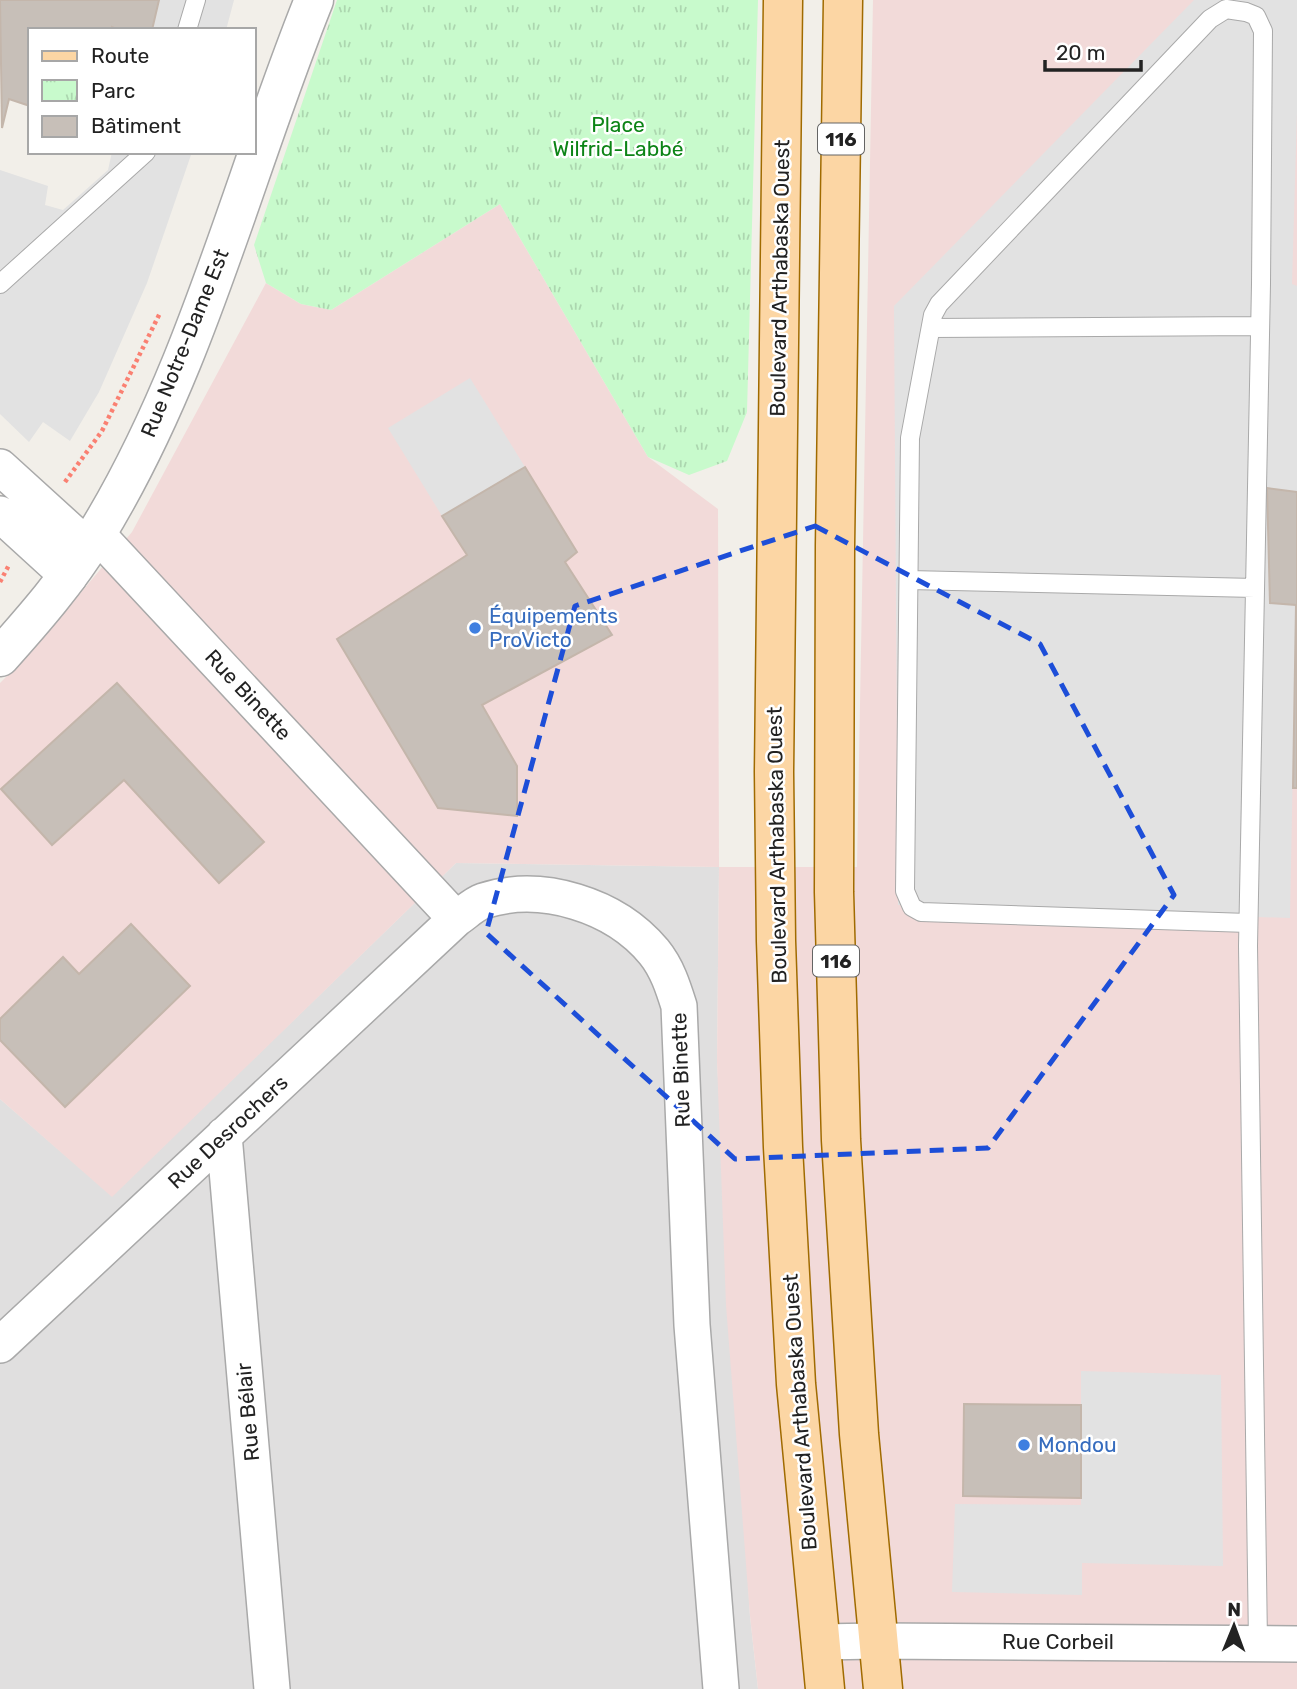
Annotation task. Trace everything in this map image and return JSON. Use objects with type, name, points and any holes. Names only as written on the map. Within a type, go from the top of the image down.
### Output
[{"type":"main road","name":"Boulevard Arthabaska Ouest","points":[[783,0],[775,758],[776,941],[783,1147],[796,1384],[825,1689]]},
{"type":"main road","name":"116","points":[[843,0],[835,545],[834,892],[841,1140],[859,1434],[883,1689]]},
{"type":"street","name":"Rue Notre-Dame Est","points":[[256,153],[310,2]]},
{"type":"street","name":"Rue Notre-Dame Est","points":[[0,657],[84,553],[138,458],[175,380],[256,154]]},
{"type":"street","points":[[0,467],[45,509],[84,553]]},
{"type":"street","points":[[12,525],[84,553]]},
{"type":"street","name":"Rue Binette","points":[[84,553],[456,919],[480,902],[506,896],[558,896],[611,915],[654,953],[672,986],[679,1006],[692,1325],[721,1689]]},
{"type":"street","name":"Rue Desrochers","points":[[0,1345],[456,919]]},
{"type":"street","name":"Rue Bélair","points":[[224,1135],[272,1689]]},
{"type":"street","name":"Rue Corbeil","points":[[820,1643],[877,1641],[1297,1644]]},
{"type":"lane","points":[[188,28],[196,0]]},
{"type":"lane","points":[[1248,923],[921,912],[912,907],[905,891],[910,438],[931,328],[939,304],[1210,19],[1226,9],[1256,16],[1263,31],[1248,923],[1258,1643]]},
{"type":"lane","points":[[0,284],[144,154]]},
{"type":"lane","points":[[931,328],[1259,326]]},
{"type":"lane","points":[[909,580],[1255,588]]},
{"type":"path","points":[[45,509],[102,431],[163,307]]},
{"type":"path","points":[[0,582],[12,525]]},
{"type":"highlighted area","points":[[815,526],[1040,644],[1174,895],[988,1148],[735,1159],[486,933],[575,606]]},
{"type":"shaded area","points":[[144,0],[234,0],[227,28],[138,28]]},
{"type":"shaded area","points":[[873,0],[1297,0],[1297,1689],[758,1689],[726,1305],[717,1062],[719,867],[857,867]]},
{"type":"shaded area","points":[[1194,0],[1297,0],[1292,284],[1297,286],[1297,492],[1267,489],[1270,602],[1296,605],[1290,918],[898,905],[894,306]]},
{"type":"shaded area","points":[[112,154],[191,154],[147,283],[99,392],[70,441],[43,422],[29,442],[0,414],[0,170],[48,186],[45,205],[63,210],[108,170]]},
{"type":"shaded area","points":[[500,204],[648,457],[718,509],[719,867],[456,863],[112,1197],[0,1099],[0,683],[28,655],[132,532],[266,283],[301,304],[331,310]]},
{"type":"shaded area","points":[[470,378],[525,467],[442,516],[388,428]]},
{"type":"shaded area","points":[[456,863],[719,867],[717,1062],[750,1616],[758,1689],[0,1689],[0,1099],[112,1196]]},
{"type":"shaded area","points":[[1081,1371],[1221,1375],[1223,1566],[1082,1563],[1082,1595],[952,1592],[955,1504],[1081,1505]]},
{"type":"green space","name":"Place Wilfrid-Labbé","points":[[337,0],[758,0],[747,412],[727,461],[689,475],[648,457],[500,204],[331,310],[301,304],[266,283],[254,245]]},
{"type":"building","points":[[0,0],[159,0],[152,28],[28,28],[28,105],[9,99],[2,128]]},
{"type":"building","points":[[525,467],[577,552],[565,562],[612,635],[482,705],[517,766],[517,816],[438,808],[337,639],[467,555],[442,516]]},
{"type":"building","points":[[1267,488],[1297,492],[1297,788],[1293,788],[1296,605],[1270,603]]},
{"type":"building","points":[[117,683],[264,842],[219,883],[124,780],[52,845],[1,789]]},
{"type":"building","points":[[131,924],[190,986],[65,1107],[0,1040],[0,1019],[63,957],[79,974]]},
{"type":"building","points":[[964,1404],[1081,1405],[1081,1498],[963,1496]]},
{"type":"place","name":"Équipements ProVicto","points":[[475,628]]},
{"type":"place","name":"Mondou","points":[[1024,1445]]}]
